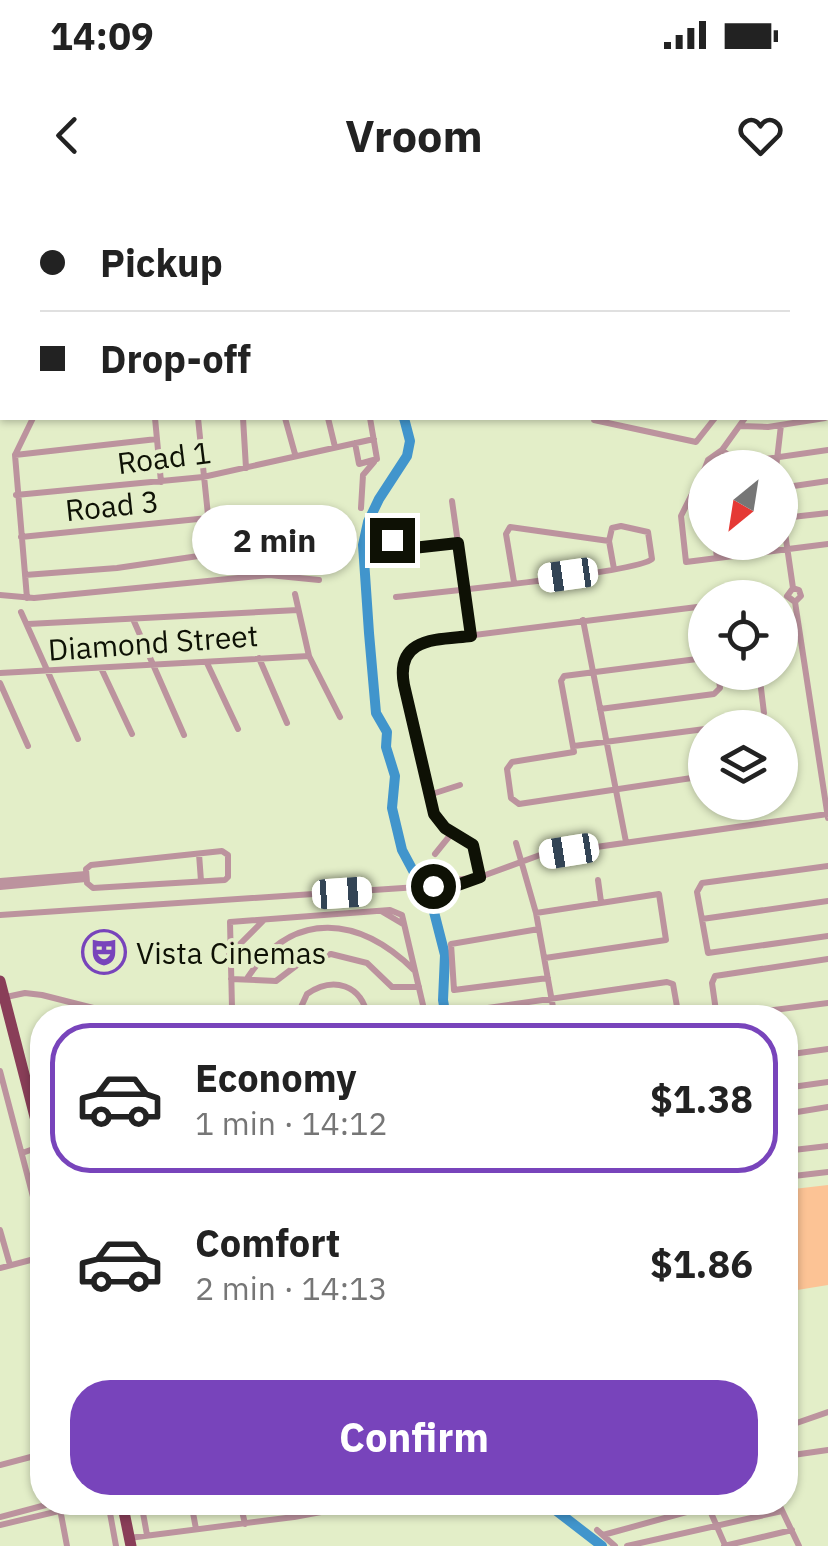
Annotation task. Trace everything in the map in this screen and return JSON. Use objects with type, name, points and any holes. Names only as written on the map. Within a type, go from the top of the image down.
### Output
[{"type":"highway","points":[[0,981],[6,1024],[30,1105]]},
{"type":"highway","points":[[125,1515],[130,1542]]},
{"type":"street","points":[[27,598],[15,455],[32,420]]},
{"type":"street","points":[[155,420],[161,482]]},
{"type":"street","points":[[24,575],[118,568],[212,554],[198,420]]},
{"type":"street","points":[[242,420],[246,468]]},
{"type":"street","points":[[286,420],[295,454]]},
{"type":"street","points":[[328,420],[335,446]]},
{"type":"street","points":[[361,508],[364,474],[378,455],[370,420]]},
{"type":"street","points":[[594,420],[696,442],[713,420]]},
{"type":"street","points":[[722,450],[744,420]]},
{"type":"street","points":[[740,426],[748,429],[786,422],[776,450]]},
{"type":"street","points":[[15,455],[157,439]]},
{"type":"street","name":"Road 1","points":[[16,495],[203,477],[374,439]]},
{"type":"street","points":[[354,443],[358,463],[375,461]]},
{"type":"street","points":[[798,454],[828,450]]},
{"type":"street","points":[[798,486],[828,482]]},
{"type":"street","points":[[452,500],[471,636]]},
{"type":"street","points":[[688,502],[680,518],[686,562],[702,560]]},
{"type":"street","points":[[798,516],[828,512]]},
{"type":"street","name":"Road 3","points":[[21,537],[208,518]]},
{"type":"street","points":[[416,548],[410,524],[404,518],[391,543],[395,550],[416,548],[458,543]]},
{"type":"street","points":[[396,597],[465,589],[614,568],[652,561],[650,536],[641,529],[615,526],[609,533],[614,568]]},
{"type":"street","points":[[514,582],[506,534],[510,527],[609,541]]},
{"type":"street","points":[[798,548],[828,544]]},
{"type":"street","points":[[293,576],[302,556]]},
{"type":"street","points":[[0,595],[27,598],[233,578],[293,576],[320,580]]},
{"type":"street","points":[[296,594],[310,656],[340,717]]},
{"type":"street","points":[[480,877],[473,845],[436,818],[404,685],[402,664],[406,653],[416,646],[471,636],[688,608]]},
{"type":"street","points":[[28,624],[298,610]]},
{"type":"street","points":[[21,612],[78,739]]},
{"type":"street","points":[[133,619],[184,735]]},
{"type":"street","points":[[583,620],[626,842]]},
{"type":"street","points":[[0,915],[452,887],[540,856],[828,815],[798,621]]},
{"type":"street","name":"Diamond Street","points":[[0,673],[310,656]]},
{"type":"street","points":[[259,658],[287,723]]},
{"type":"street","points":[[688,660],[564,676],[561,680],[574,746],[572,753],[510,764],[508,769],[512,801],[525,804],[688,779]]},
{"type":"street","points":[[207,663],[238,729]]},
{"type":"street","points":[[102,668],[132,734]]},
{"type":"street","points":[[0,682],[28,746]]},
{"type":"street","points":[[600,709],[714,694],[718,690]]},
{"type":"street","points":[[574,746],[688,730]]},
{"type":"street","points":[[429,795],[460,785]]},
{"type":"street","points":[[435,854],[452,833]]},
{"type":"street","points":[[516,844],[536,914],[553,1005]]},
{"type":"street","points":[[222,852],[228,855],[228,878],[93,888],[86,877],[91,864],[222,852]]},
{"type":"street","points":[[199,854],[201,882]]},
{"type":"street","points":[[828,866],[702,883],[697,892],[708,953],[828,936]]},
{"type":"street","points":[[0,884],[86,877]]},
{"type":"street","points":[[598,880],[601,902]]},
{"type":"street","points":[[536,914],[659,894],[666,940],[545,958]]},
{"type":"street","points":[[702,919],[828,901]]},
{"type":"street","points":[[236,1005],[228,923],[382,911],[400,913],[423,1005]]},
{"type":"street","points":[[326,914],[327,928]]},
{"type":"street","points":[[229,955],[265,919]]},
{"type":"street","points":[[248,978],[265,953],[283,940],[327,928],[362,932],[387,946],[414,970]]},
{"type":"street","points":[[539,929],[451,944],[454,990],[548,978]]},
{"type":"street","points":[[231,979],[276,980],[301,962],[332,954],[367,962],[392,987],[419,986]]},
{"type":"street","points":[[713,1005],[715,976],[828,959]]},
{"type":"street","points":[[510,1005],[675,980],[678,1005]]},
{"type":"street","points":[[301,1005],[306,994],[334,983],[360,995],[363,1005]]},
{"type":"street","points":[[4,998],[25,992],[79,1005]]},
{"type":"street","points":[[798,1007],[828,1003]]},
{"type":"street","points":[[798,1053],[828,1048]]},
{"type":"street","points":[[0,1071],[30,1184]]},
{"type":"street","points":[[798,1086],[828,1082]]},
{"type":"street","points":[[798,1112],[828,1107]]},
{"type":"street","points":[[798,1149],[828,1146]]},
{"type":"street","points":[[22,1153],[30,1150]]},
{"type":"street","points":[[798,1175],[828,1172]]},
{"type":"street","points":[[0,1230],[10,1266]]},
{"type":"street","points":[[0,1268],[30,1260]]},
{"type":"street","points":[[798,1422],[828,1412]]},
{"type":"street","points":[[798,1454],[828,1450]]},
{"type":"street","points":[[0,1465],[30,1457]]},
{"type":"street","points":[[0,1517],[30,1511]]},
{"type":"street","points":[[0,1525],[30,1515]]},
{"type":"street","points":[[61,1515],[68,1546]]},
{"type":"street","points":[[110,1515],[116,1546]]},
{"type":"street","points":[[143,1515],[147,1535]]},
{"type":"street","points":[[193,1515],[196,1529]]},
{"type":"street","points":[[243,1515],[245,1524]]},
{"type":"street","points":[[130,1542],[147,1535],[305,1515]]},
{"type":"street","points":[[615,1546],[600,1532],[665,1515]]},
{"type":"street","points":[[712,1515],[725,1546],[792,1530]]},
{"type":"street","points":[[627,1546],[764,1515]]},
{"type":"street","points":[[784,1515],[799,1546]]},
{"type":"shaded area","points":[[828,1185],[828,1285],[798,1290],[798,1188]]},
{"type":"waterway","points":[[405,420],[410,441],[407,456],[379,499],[363,545],[376,713],[387,732],[386,747],[395,776],[392,808],[402,850],[433,908],[445,955],[444,1005]]},
{"type":"waterway","points":[[562,1515],[602,1546]]},
{"type":"place","name":"Vista Cinemas","points":[[104,952]]},
{"type":"route","points":[[392,540],[395,550],[458,543],[471,636],[416,646],[406,653],[402,664],[434,814],[445,828],[473,845],[480,877],[452,887],[433,886]]}]
